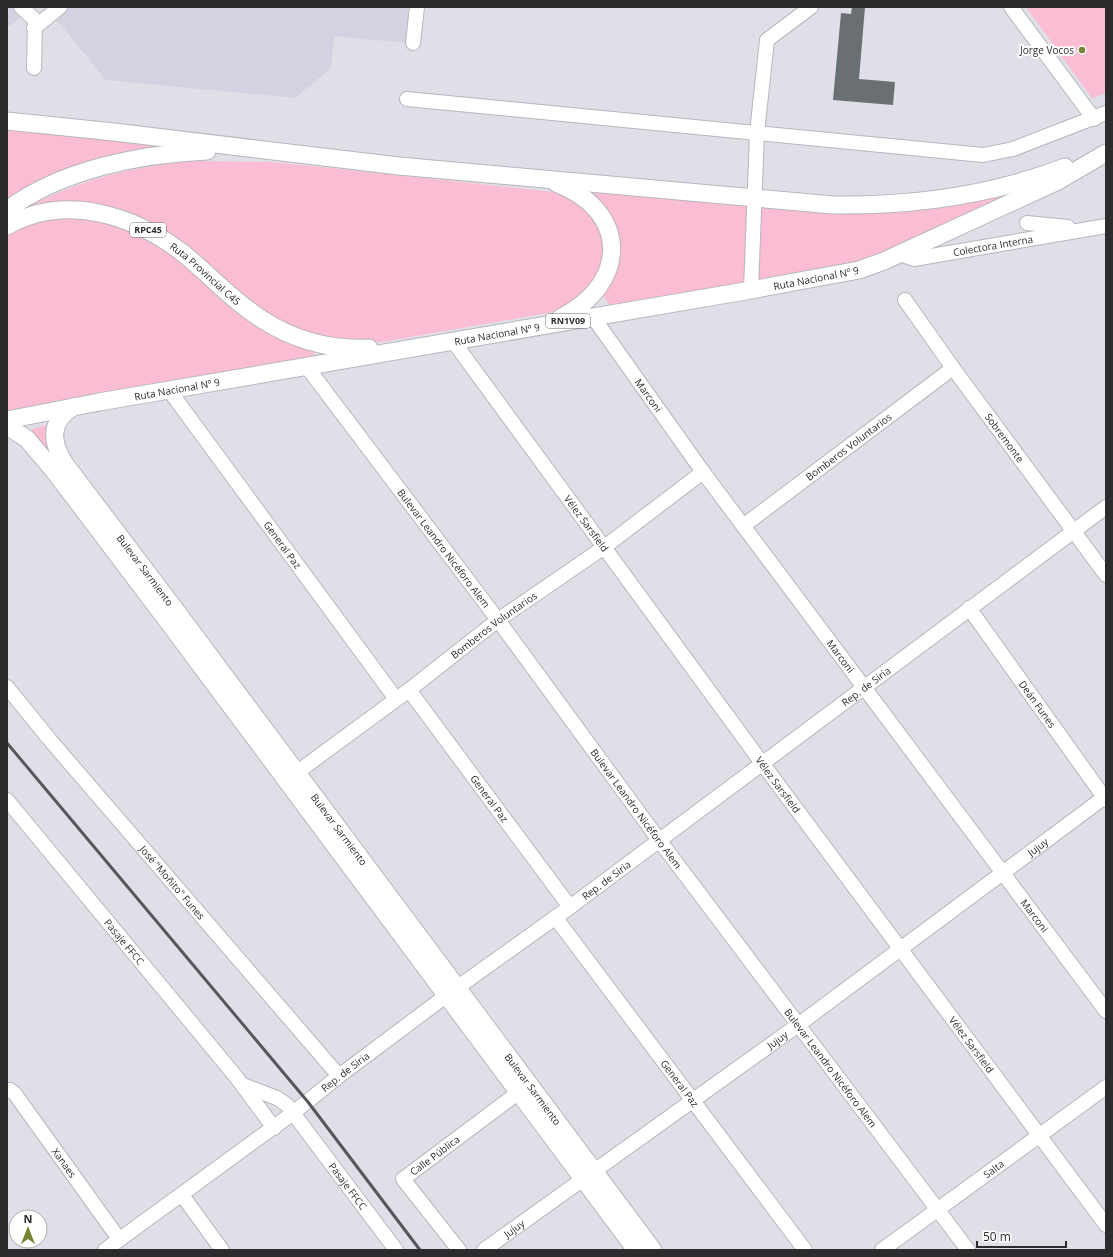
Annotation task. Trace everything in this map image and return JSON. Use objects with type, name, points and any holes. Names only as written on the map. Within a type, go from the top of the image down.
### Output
[{"type":"main road","name":"Ruta Nacional Nº 9","points":[[7,122],[114,132],[399,166],[833,205],[871,206],[934,201],[1019,182],[1106,152]]},
{"type":"main road","points":[[7,210],[31,196],[75,175],[111,164],[145,158],[211,151],[290,154]]},
{"type":"main road","name":"Ruta Nacional Nº 9","points":[[7,420],[169,390],[859,270],[900,254],[1058,181],[1106,152]]},
{"type":"main road","name":"RN1V09","points":[[533,177],[566,187],[584,197],[597,210],[604,221],[611,245],[608,271],[600,288],[585,304],[546,325]]},
{"type":"main road","name":"Ruta Provincial C45","points":[[7,226],[34,214],[66,210],[108,214],[130,222],[164,239],[264,321],[298,338],[328,346],[364,348],[427,346]]},
{"type":"main road","name":"Bulevar Sarmiento","points":[[60,468],[54,434],[56,426],[62,415],[74,407]]},
{"type":"main road","name":"Bulevar Sarmiento","points":[[7,426],[27,439],[60,468],[589,1175],[636,1250]]},
{"type":"main road","name":"Bulevar Sarmiento","points":[[452,991],[519,1092],[653,1250]]},
{"type":"street","points":[[22,7],[35,20],[34,68]]},
{"type":"street","points":[[34,28],[60,7]]},
{"type":"street","points":[[413,43],[417,7]]},
{"type":"street","points":[[751,290],[757,133],[767,40],[811,7]]},
{"type":"street","points":[[407,99],[983,155],[1013,149],[1100,116],[1011,7]]},
{"type":"street","name":"Colectora Interna","points":[[1027,223],[1088,229]]},
{"type":"street","name":"Colectora Interna","points":[[900,254],[914,259],[1106,226]]},
{"type":"street","name":"Sobremonte","points":[[905,300],[953,368],[1106,575]]},
{"type":"street","name":"Marconi","points":[[593,317],[703,472],[1106,1011]]},
{"type":"street","name":"Vélez Sarsfield","points":[[453,341],[603,548],[1106,1225]]},
{"type":"street","name":"Bulevar Leandro Nicéforo Alem","points":[[307,367],[498,620],[659,840],[968,1250]]},
{"type":"street","name":"Bomberos Voluntarios","points":[[743,526],[953,368]]},
{"type":"street","name":"General Paz","points":[[169,390],[396,699]]},
{"type":"street","name":"Bomberos Voluntarios","points":[[291,776],[409,690],[498,620],[603,548],[703,472]]},
{"type":"street","name":"Rep. de Siria","points":[[105,1250],[274,1128],[339,1076],[452,991],[570,907],[1106,507]]},
{"type":"street","name":"Deán Funes","points":[[969,608],[1105,798]]},
{"type":"street","name":"José \"Moñito\" Funes","points":[[7,687],[50,740],[339,1076]]},
{"type":"street","name":"General Paz","points":[[409,690],[570,907]]},
{"type":"street","name":"Jujuy","points":[[484,1250],[798,1025],[1105,798]]},
{"type":"street","name":"Pasaje FFCC","points":[[7,800],[241,1083],[274,1128]]},
{"type":"street","name":"General Paz","points":[[555,917],[805,1250]]},
{"type":"street","name":"Pasaje FFCC","points":[[241,1083],[277,1098],[287,1105],[396,1250]]},
{"type":"street","name":"Salta","points":[[882,1250],[1106,1087]]},
{"type":"street","name":"Xanaes","points":[[7,1090],[10,1090],[15,1094],[119,1240]]},
{"type":"street","name":"Calle Pública","points":[[459,1250],[403,1179],[519,1092]]},
{"type":"street","points":[[182,1195],[222,1250]]},
{"type":"shaded area","points":[[7,7],[34,7],[7,28]]},
{"type":"shaded area","points":[[46,7],[408,7],[407,43],[334,36],[331,68],[295,98],[106,80]]},
{"type":"shaded area","name":"Jorge Vocos","points":[[1026,7],[1106,7],[1106,93],[1092,98]]},
{"type":"shaded area","points":[[7,127],[168,148],[7,202]]},
{"type":"shaded area","points":[[194,161],[274,162],[554,192],[566,197],[587,212],[600,233],[603,245],[603,258],[594,284],[574,301],[553,312],[388,341],[371,343],[338,343],[277,322],[150,223],[123,211],[11,216],[56,194],[100,178],[145,167]]},
{"type":"shaded area","points":[[1056,177],[887,253],[815,274],[609,305],[603,294],[609,284],[600,202],[585,188],[844,211]]},
{"type":"shaded area","points":[[61,216],[109,222],[155,242],[311,349],[317,358],[7,413],[7,232],[19,226]]},
{"type":"shaded area","points":[[46,425],[47,438],[52,454],[50,456],[30,430]]},
{"type":"building","points":[[852,7],[865,7],[859,79],[895,82],[893,105],[833,100],[841,13],[851,14]]},
{"type":"railway","points":[[7,743],[308,1102],[420,1250]]},
{"type":"place","name":"Jorge Vocos","points":[[1082,50]]}]
